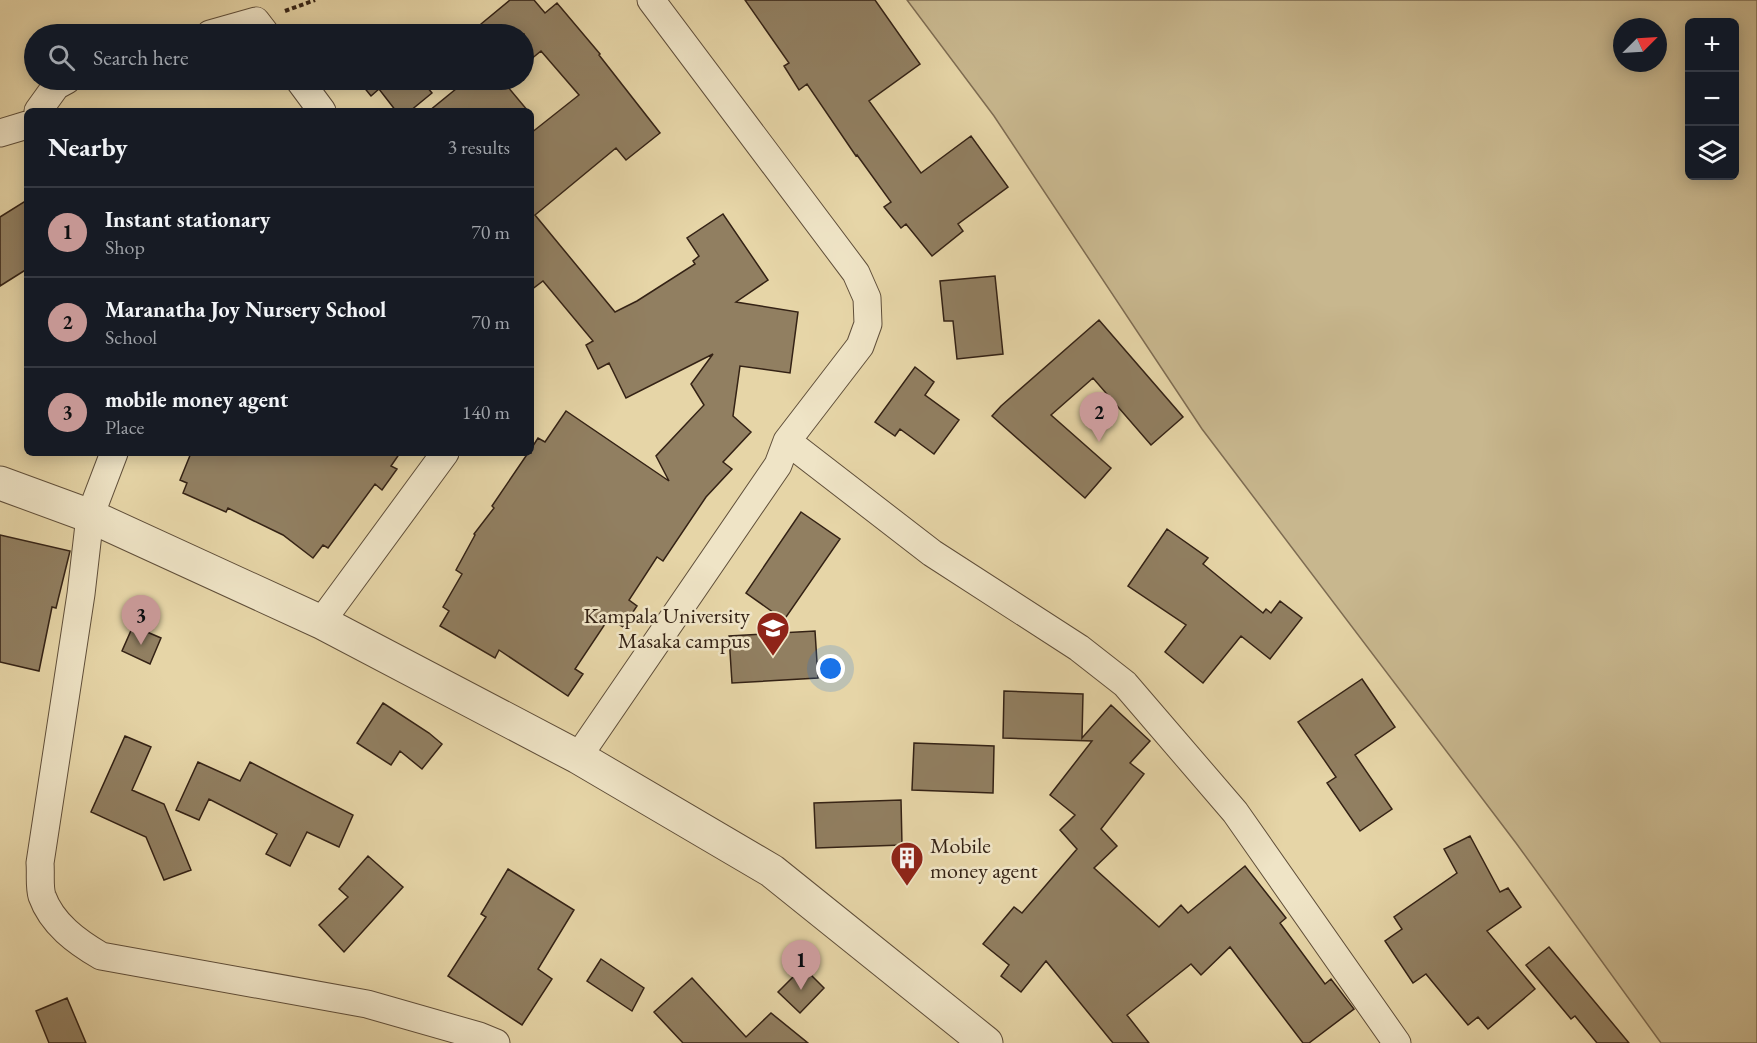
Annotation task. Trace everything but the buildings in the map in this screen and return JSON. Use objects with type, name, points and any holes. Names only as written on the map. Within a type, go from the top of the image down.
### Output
[{"type":"street","points":[[578,757],[778,465],[787,441],[860,346],[868,324],[867,298],[856,273],[651,0]]},
{"type":"street","points":[[40,108],[53,90]]},
{"type":"street","points":[[306,90],[320,108]]},
{"type":"street","points":[[0,133],[24,126]]},
{"type":"street","points":[[787,441],[932,553],[1079,648],[1125,684],[1234,812],[1397,1043]]},
{"type":"street","points":[[113,456],[90,516],[81,594],[40,863],[42,895],[51,913],[63,929],[79,944],[101,956],[367,1004],[496,1043]]},
{"type":"street","points":[[321,622],[443,456]]},
{"type":"street","points":[[0,483],[90,516],[321,622],[578,757],[772,871],[986,1043]]},
{"type":"shaded area","points":[[907,0],[1757,0],[1757,1043],[1661,1043],[1516,843],[1202,429],[994,116]]},
{"type":"place","name":"Maranatha Joy Nursery School","points":[[1099,442]]},
{"type":"place","name":"mobile money agent","points":[[141,645]]},
{"type":"place","name":"Kampala University Masaka campus","points":[[773,657]]},
{"type":"place","name":"Mobile money agent","points":[[907,887]]},
{"type":"place","name":"Instant stationary","points":[[801,990]]}]
